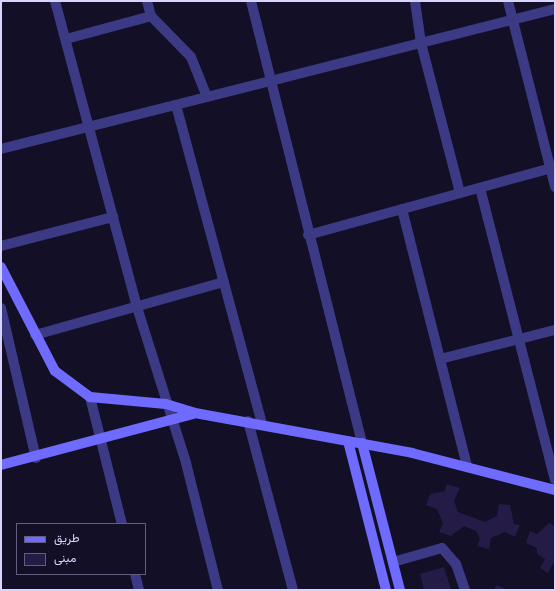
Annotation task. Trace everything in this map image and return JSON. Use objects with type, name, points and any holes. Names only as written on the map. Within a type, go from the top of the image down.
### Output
[{"type":"street","points":[[55,1],[90,127],[136,304],[170,419],[186,463],[218,590]]},
{"type":"street","points":[[147,1],[151,16],[185,47],[207,97]]},
{"type":"street","points":[[251,1],[268,82],[400,590]]},
{"type":"street","points":[[415,1],[421,43],[460,193]]},
{"type":"street","points":[[508,1],[553,168],[555,187]]},
{"type":"street","points":[[1,149],[555,9]]},
{"type":"street","points":[[66,39],[151,16]]},
{"type":"street","points":[[176,105],[262,424]]},
{"type":"street","points":[[308,235],[553,168]]},
{"type":"street","points":[[480,188],[555,480]]},
{"type":"street","points":[[402,209],[467,465]]},
{"type":"street","points":[[1,246],[113,217]]},
{"type":"street","points":[[2,272],[55,371],[90,397],[166,404],[195,413],[248,421],[362,443],[467,465],[555,490]]},
{"type":"street","points":[[35,335],[136,304],[224,282]]},
{"type":"street","points":[[1,308],[36,458]]},
{"type":"street","points":[[440,360],[555,330]]},
{"type":"street","points":[[90,397],[122,523]]},
{"type":"street","points":[[1,465],[36,458],[100,436],[195,413]]},
{"type":"street","points":[[248,421],[293,590]]},
{"type":"street","points":[[348,441],[386,590]]},
{"type":"street","points":[[393,562],[442,548],[456,564],[465,590]]},
{"type":"street","points":[[135,575],[139,590]]},
{"type":"building","points":[[447,484],[460,488],[454,501],[458,512],[485,522],[497,516],[499,504],[510,505],[514,524],[520,525],[515,537],[505,532],[491,538],[489,549],[477,546],[480,539],[476,531],[464,526],[451,536],[439,532],[443,523],[437,509],[426,505],[430,494],[445,491]]},
{"type":"building","points":[[549,523],[555,526],[555,560],[548,573],[540,568],[545,559],[537,554],[537,548],[526,543],[530,531],[537,534]]},
{"type":"building","points":[[444,567],[451,590],[424,590],[420,574]]},
{"type":"building","points":[[496,585],[509,590],[494,590]]}]
